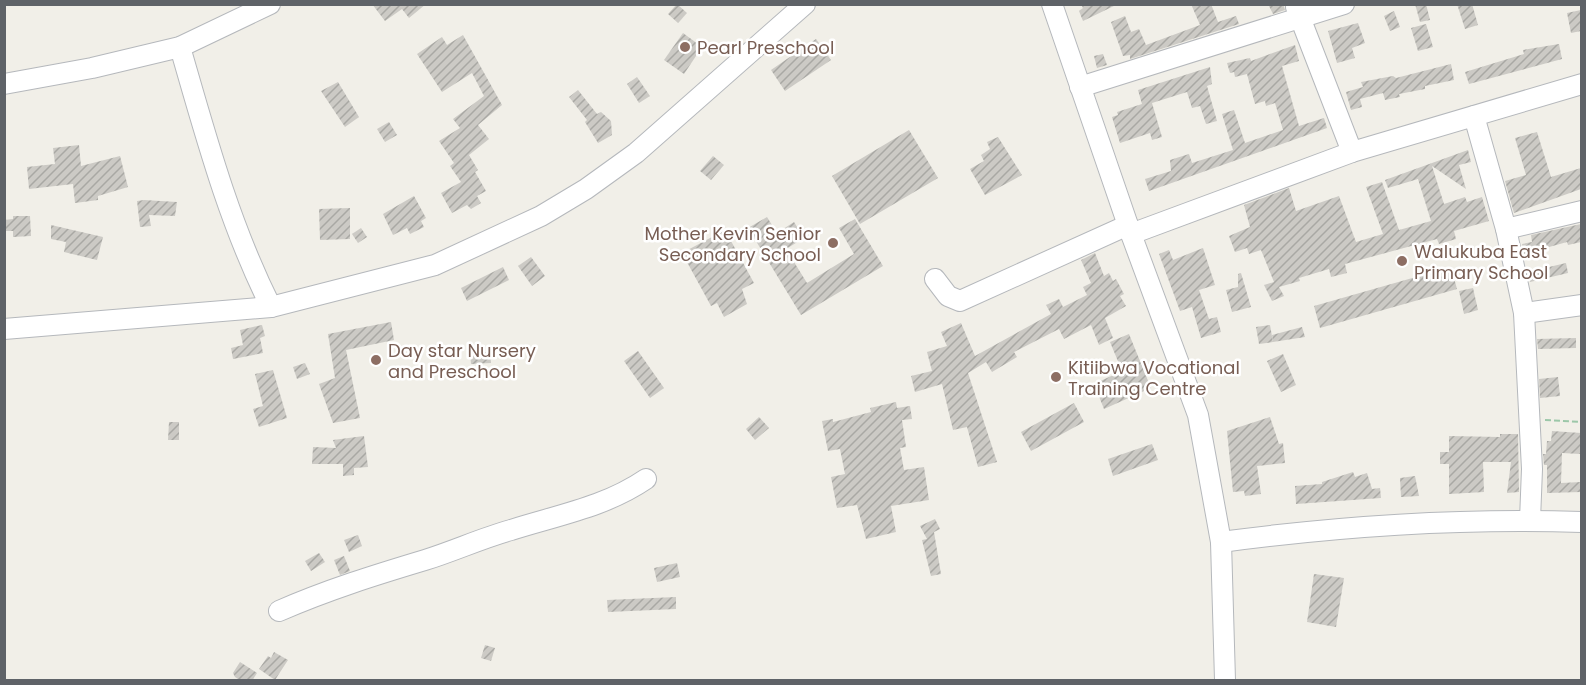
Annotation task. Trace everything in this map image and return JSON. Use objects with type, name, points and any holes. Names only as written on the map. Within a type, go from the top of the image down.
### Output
[{"type":"street","points":[[4,84],[92,68],[180,47],[270,4]]},
{"type":"street","points":[[4,329],[271,307],[435,265],[541,216],[586,189],[636,153],[805,4]]},
{"type":"street","points":[[1052,4],[1129,229],[1198,415],[1221,542],[1225,681]]},
{"type":"street","points":[[1080,87],[1298,11],[1344,4]]},
{"type":"street","points":[[1298,11],[1352,152]]},
{"type":"street","points":[[180,47],[216,175],[245,254],[271,307]]},
{"type":"street","points":[[935,279],[948,296],[960,300],[1129,229],[1352,152],[1581,84]]},
{"type":"street","points":[[1474,116],[1506,229],[1524,313],[1532,469],[1530,520]]},
{"type":"street","points":[[1506,229],[1581,211]]},
{"type":"street","points":[[1524,313],[1581,305]]},
{"type":"street","points":[[279,611],[312,596],[383,571],[427,560],[511,530],[572,513],[625,493],[646,479]]},
{"type":"street","points":[[1221,542],[1306,531],[1422,522],[1530,520],[1581,522]]},
{"type":"path","points":[[1530,421],[1581,422]]},
{"type":"building","points":[[372,4],[426,4],[409,18],[402,9],[385,21]]},
{"type":"building","points":[[677,4],[687,13],[678,23],[668,14]]},
{"type":"building","points":[[1081,4],[1118,4],[1083,21],[1079,11],[1083,8]]},
{"type":"building","points":[[1191,4],[1211,4],[1218,22],[1236,16],[1239,24],[1130,59],[1130,55],[1123,56],[1111,22],[1125,16],[1131,32],[1139,29],[1146,45],[1200,25]]},
{"type":"building","points":[[1268,4],[1283,4],[1285,10],[1273,14]]},
{"type":"building","points":[[1415,4],[1426,4],[1430,20],[1420,22]]},
{"type":"building","points":[[1457,4],[1472,4],[1478,25],[1465,29]]},
{"type":"building","points":[[1581,10],[1581,31],[1571,33],[1567,13]]},
{"type":"building","points":[[1394,11],[1400,27],[1390,31],[1384,16]]},
{"type":"building","points":[[1358,23],[1365,43],[1352,48],[1355,58],[1337,63],[1328,31]]},
{"type":"building","points":[[1426,24],[1433,47],[1418,51],[1411,28]]},
{"type":"building","points":[[683,33],[702,47],[684,74],[664,60]]},
{"type":"building","points":[[463,35],[502,105],[478,125],[489,139],[469,155],[478,170],[475,172],[486,191],[477,196],[481,203],[471,209],[467,205],[452,213],[441,193],[461,182],[450,166],[454,163],[439,141],[460,128],[453,119],[484,96],[472,73],[442,92],[417,54],[442,37],[447,45]]},
{"type":"building","points":[[816,39],[831,60],[785,91],[771,70]]},
{"type":"building","points":[[1559,44],[1562,59],[1469,84],[1465,72],[1524,54],[1523,50]]},
{"type":"building","points":[[1295,45],[1299,61],[1282,66],[1299,126],[1324,118],[1327,128],[1149,191],[1145,179],[1171,171],[1170,160],[1189,154],[1192,163],[1233,150],[1222,114],[1234,110],[1245,143],[1283,130],[1275,103],[1266,106],[1265,101],[1255,104],[1247,74],[1235,77],[1234,72],[1230,73],[1227,63],[1250,58],[1251,61]]},
{"type":"building","points":[[1103,54],[1107,65],[1097,68],[1094,56]]},
{"type":"building","points":[[1451,64],[1454,80],[1399,94],[1400,97],[1385,100],[1383,93],[1360,99],[1362,107],[1351,110],[1346,92],[1363,87],[1361,82],[1393,76],[1396,78]]},
{"type":"building","points":[[1210,67],[1212,84],[1207,86],[1217,121],[1206,124],[1200,106],[1192,108],[1187,92],[1152,103],[1162,137],[1152,140],[1150,133],[1120,143],[1112,117],[1118,115],[1117,112],[1142,104],[1138,90]]},
{"type":"building","points":[[637,77],[650,96],[639,103],[627,84]]},
{"type":"building","points":[[338,82],[359,117],[345,127],[321,91]]},
{"type":"building","points":[[578,90],[597,114],[601,112],[611,121],[612,135],[598,143],[585,122],[587,120],[569,97]]},
{"type":"building","points":[[389,122],[397,135],[385,142],[377,129]]},
{"type":"building","points":[[909,130],[938,178],[860,224],[832,176]]},
{"type":"building","points":[[1537,132],[1551,177],[1581,168],[1581,189],[1514,213],[1505,181],[1526,175],[1515,138]]},
{"type":"building","points":[[998,137],[1022,175],[985,195],[970,169],[984,161],[981,155],[990,149],[987,142]]},
{"type":"building","points":[[79,145],[81,166],[120,156],[128,187],[98,196],[98,200],[75,203],[73,184],[29,189],[27,167],[55,164],[53,148]]},
{"type":"building","points":[[1468,150],[1471,162],[1459,165],[1466,189],[1432,166],[1444,204],[1465,197],[1467,202],[1482,197],[1489,221],[1454,231],[1456,239],[1439,244],[1437,239],[1345,264],[1347,273],[1331,277],[1329,269],[1299,278],[1300,281],[1279,287],[1284,296],[1272,301],[1264,285],[1274,282],[1261,250],[1249,254],[1247,248],[1235,252],[1229,236],[1250,227],[1244,205],[1289,188],[1296,211],[1339,196],[1356,242],[1383,234],[1366,187],[1382,182],[1399,230],[1431,221],[1418,179],[1388,188],[1385,180]]},
{"type":"building","points":[[713,156],[724,165],[711,180],[700,171]]},
{"type":"building","points":[[414,196],[426,218],[421,221],[424,227],[410,234],[407,228],[393,235],[383,214]]},
{"type":"building","points":[[137,201],[177,202],[175,216],[149,215],[151,226],[140,227]]},
{"type":"building","points":[[350,208],[350,239],[320,240],[319,209]]},
{"type":"building","points":[[13,216],[30,216],[31,236],[13,237],[13,231],[4,231],[4,220],[13,219]]},
{"type":"building","points":[[767,217],[777,233],[794,222],[804,238],[786,249],[807,283],[854,254],[839,228],[855,219],[883,266],[801,315],[748,228]]},
{"type":"building","points":[[1581,224],[1581,242],[1568,245],[1567,242],[1524,254],[1522,244],[1532,242],[1531,235]]},
{"type":"building","points":[[51,225],[103,237],[97,260],[64,252],[66,242],[51,239]]},
{"type":"building","points":[[361,228],[367,237],[358,243],[352,234]]},
{"type":"building","points":[[725,230],[754,283],[742,289],[747,304],[724,317],[717,303],[711,306],[682,253]]},
{"type":"building","points":[[1203,248],[1215,285],[1199,290],[1209,319],[1217,317],[1221,332],[1201,338],[1192,307],[1180,311],[1159,254],[1169,250],[1173,260]]},
{"type":"building","points":[[1095,253],[1104,276],[1109,273],[1113,281],[1116,279],[1124,294],[1120,296],[1126,306],[1105,318],[1113,338],[1099,345],[1091,325],[1064,339],[1059,329],[1014,352],[1017,357],[992,372],[986,362],[968,373],[997,462],[978,467],[967,427],[953,430],[942,384],[915,392],[911,376],[932,371],[927,352],[947,346],[941,332],[961,323],[975,356],[1051,314],[1046,305],[1059,299],[1063,307],[1087,295],[1083,287],[1091,283],[1081,260]]},
{"type":"building","points":[[531,257],[545,276],[532,286],[518,266]]},
{"type":"building","points":[[1566,263],[1568,273],[1530,282],[1528,272]]},
{"type":"building","points":[[503,267],[509,280],[467,301],[461,288]]},
{"type":"building","points":[[1451,267],[1457,289],[1320,328],[1314,306]]},
{"type":"building","points":[[1241,273],[1251,307],[1232,312],[1226,290],[1238,287],[1238,274]]},
{"type":"building","points":[[1473,288],[1478,310],[1464,314],[1459,291]]},
{"type":"building","points":[[391,322],[394,340],[346,350],[360,418],[333,423],[319,384],[335,378],[328,334]]},
{"type":"building","points":[[262,325],[265,336],[260,338],[263,353],[233,359],[231,348],[243,345],[240,330]]},
{"type":"building","points":[[1270,325],[1273,342],[1259,344],[1256,327]]},
{"type":"building","points":[[1302,327],[1305,337],[1273,342],[1272,335]]},
{"type":"building","points":[[1129,334],[1151,388],[1104,409],[1094,384],[1122,371],[1110,342]]},
{"type":"building","points":[[1576,338],[1576,348],[1538,349],[1537,339]]},
{"type":"building","points":[[638,351],[664,388],[650,398],[624,361]]},
{"type":"building","points":[[490,352],[491,363],[471,364],[470,353]]},
{"type":"building","points":[[1283,354],[1296,385],[1281,392],[1267,361]]},
{"type":"building","points":[[305,363],[310,374],[297,379],[293,367]]},
{"type":"building","points":[[273,370],[287,418],[259,427],[253,409],[263,406],[255,374]]},
{"type":"building","points":[[1558,377],[1560,396],[1540,398],[1539,379]]},
{"type":"building","points":[[896,402],[897,408],[910,406],[912,419],[902,420],[906,447],[900,448],[904,470],[924,467],[929,500],[891,506],[896,532],[866,539],[857,505],[837,508],[831,477],[845,474],[840,449],[828,451],[822,421],[833,419],[833,422],[871,412],[870,408]]},
{"type":"building","points":[[1074,403],[1084,422],[1031,451],[1021,432]]},
{"type":"building","points":[[759,417],[769,428],[755,440],[746,429]]},
{"type":"building","points":[[1270,417],[1279,444],[1283,443],[1285,463],[1257,466],[1261,494],[1245,496],[1244,491],[1233,492],[1227,431]]},
{"type":"building","points":[[169,422],[179,422],[179,440],[168,440]]},
{"type":"building","points":[[1552,431],[1581,433],[1580,454],[1562,453],[1561,483],[1581,482],[1581,492],[1547,493],[1547,465],[1544,465],[1543,454],[1546,454],[1547,441],[1551,441]]},
{"type":"building","points":[[1500,434],[1518,434],[1519,492],[1507,493],[1511,462],[1483,462],[1484,492],[1449,494],[1449,464],[1440,464],[1440,452],[1449,452],[1449,436],[1500,437]]},
{"type":"building","points":[[364,436],[368,467],[354,468],[354,475],[343,476],[343,464],[312,464],[313,447],[336,448],[333,440]]},
{"type":"building","points":[[1152,444],[1158,460],[1113,476],[1108,459]]},
{"type":"building","points":[[1353,472],[1355,477],[1367,473],[1372,489],[1380,488],[1381,498],[1296,504],[1295,486],[1322,484],[1322,482]]},
{"type":"building","points":[[1415,476],[1419,496],[1401,497],[1400,478]]},
{"type":"building","points":[[935,519],[940,529],[934,532],[941,574],[931,576],[922,540],[927,539],[920,526]]},
{"type":"building","points":[[358,535],[362,546],[349,552],[344,540]]},
{"type":"building","points":[[319,553],[325,562],[311,571],[305,561]]},
{"type":"building","points":[[344,556],[350,571],[340,575],[334,560]]},
{"type":"building","points":[[677,563],[680,577],[657,582],[654,568]]},
{"type":"building","points":[[1314,574],[1344,578],[1336,627],[1307,622]]},
{"type":"building","points":[[676,597],[676,609],[608,612],[607,600]]},
{"type":"building","points":[[485,645],[495,648],[491,661],[481,658]]},
{"type":"building","points":[[274,652],[288,660],[275,680],[259,669],[268,656],[271,658]]},
{"type":"building","points":[[240,662],[257,673],[252,681],[241,681],[235,677],[233,673]]},
{"type":"place","name":"Pearl Preschool","points":[[685,47]]},
{"type":"place","name":"Mother Kevin Senior Secondary School","points":[[833,243]]},
{"type":"place","name":"Walukuba East Primary School","points":[[1402,261]]},
{"type":"place","name":"Day star Nursery and Preschool","points":[[376,360]]},
{"type":"place","name":"Kitiibwa Vocational Training Centre","points":[[1056,377]]}]
